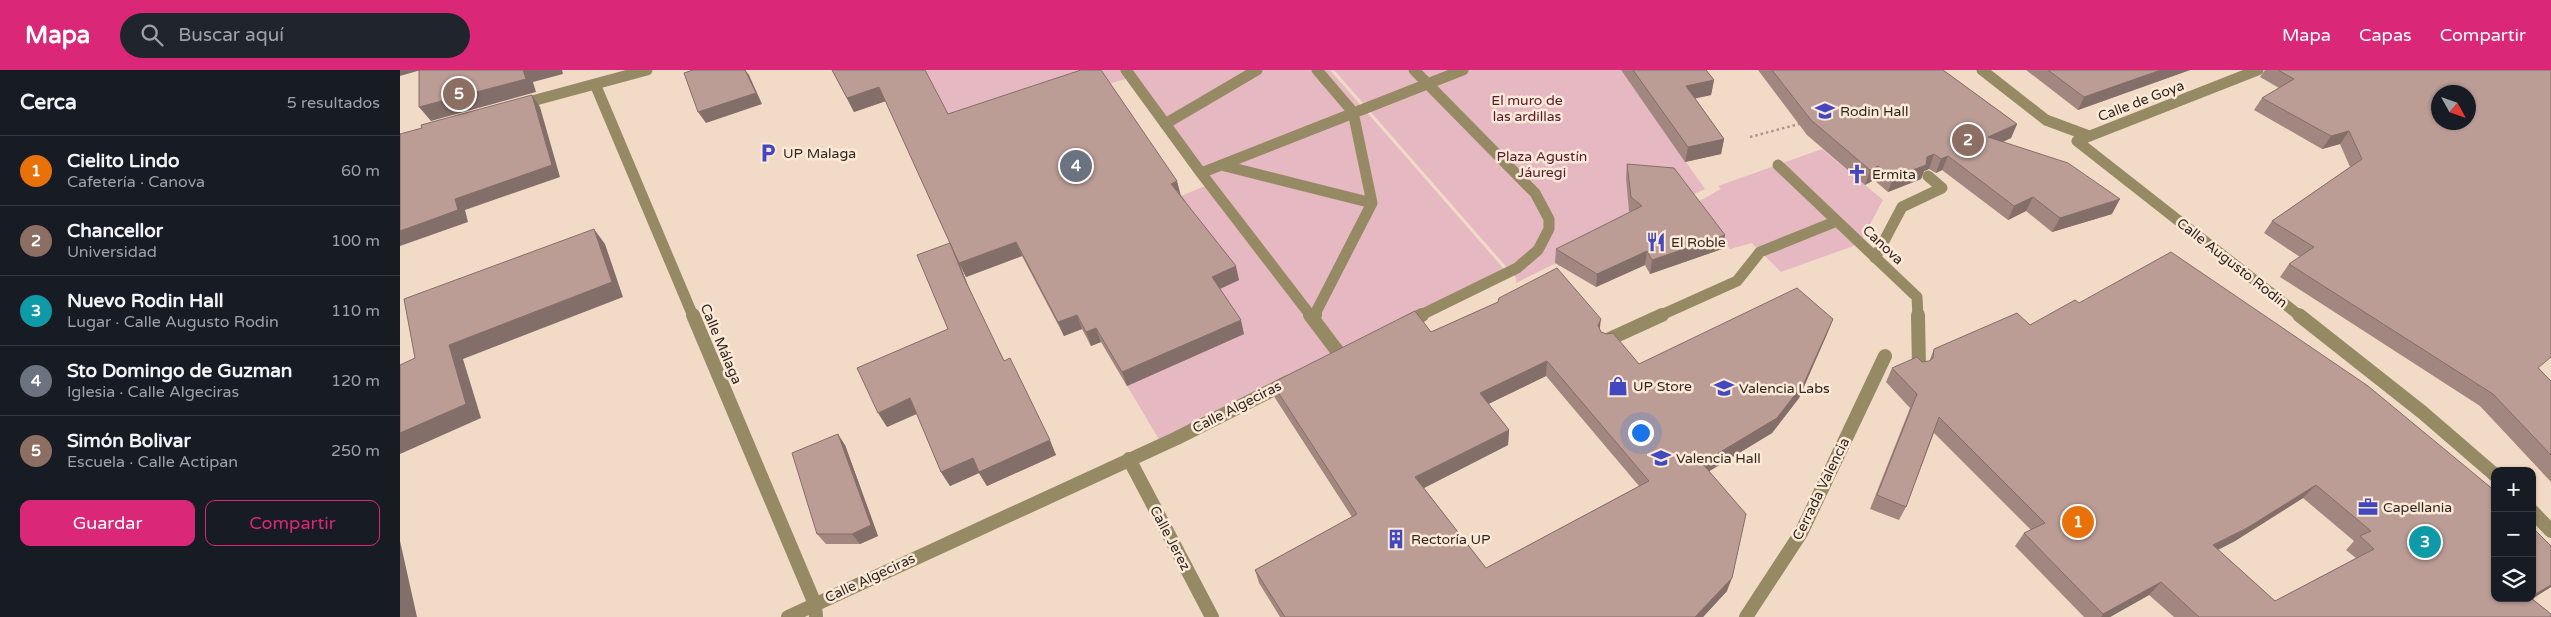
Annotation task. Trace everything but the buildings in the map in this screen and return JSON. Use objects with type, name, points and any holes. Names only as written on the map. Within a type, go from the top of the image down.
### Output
[{"type":"street","points":[[511,107],[647,70]]},
{"type":"street","points":[[1126,70],[1201,173],[1338,352]]},
{"type":"street","points":[[1165,124],[1257,70]]},
{"type":"street","points":[[1313,320],[1372,203],[1353,112],[1317,70]]},
{"type":"street","points":[[1389,331],[1517,268],[1538,250],[1549,229],[1549,219],[1534,193],[1414,70]]},
{"type":"street","points":[[1201,173],[1463,70]]},
{"type":"street","points":[[1982,70],[2046,120],[2089,136]]},
{"type":"street","name":"Calle de Goya","points":[[2089,136],[2258,70]]},
{"type":"street","name":"Calle Málaga","points":[[595,84],[816,610]]},
{"type":"street","name":"Calle Augusto Rodin","points":[[2089,136],[2077,141],[2422,412],[2491,472]]},
{"type":"street","points":[[1221,165],[1372,203]]},
{"type":"street","name":"Canova","points":[[1778,165],[1917,297],[1919,368]]},
{"type":"street","points":[[1875,258],[1902,208],[1942,188],[1928,176]]},
{"type":"street","points":[[1605,341],[1737,280],[1760,252],[1837,221]]},
{"type":"street","points":[[1327,362],[1354,349]]},
{"type":"street","name":"Cerrada Valencia","points":[[1746,617],[1801,533],[1885,356]]},
{"type":"street","name":"Calle Algeciras","points":[[788,617],[816,610],[1301,376]]},
{"type":"street","name":"Calle Jerez","points":[[1129,460],[1212,617]]},
{"type":"street","points":[[2533,512],[2551,531]]},
{"type":"path","points":[[1750,137],[1799,124]]},
{"type":"green space","points":[[924,70],[1330,70],[1504,269],[1160,441],[1104,347],[1104,341],[1181,196],[1212,183],[1136,76],[930,136]]},
{"type":"green space","name":"Plaza Agustín Jáuregi","points":[[1334,70],[1621,70],[1705,189],[1516,283],[1516,278]]},
{"type":"green space","points":[[1822,149],[1883,200],[1860,243],[1780,164]]},
{"type":"green space","points":[[1777,165],[1836,221],[1759,251],[1752,243],[1730,249],[1694,204],[1721,189],[1718,186]]},
{"type":"green space","points":[[1837,222],[1859,244],[1781,272],[1761,252]]},
{"type":"place","name":"Simón Bolivar","points":[[459,94]]},
{"type":"place","name":"Rodin Hall","points":[[1825,111]]},
{"type":"place","name":"Chancellor","points":[[1968,140]]},
{"type":"place","name":"UP Malaga","points":[[768,153]]},
{"type":"place","name":"Sto Domingo de Guzman","points":[[1076,166]]},
{"type":"place","name":"Ermita","points":[[1857,174]]},
{"type":"place","name":"El Roble","points":[[1656,242]]},
{"type":"place","name":"UP Store","points":[[1618,386]]},
{"type":"place","name":"Valencia Labs","points":[[1724,388]]},
{"type":"place","name":"Valencia Hall","points":[[1661,458]]},
{"type":"place","name":"Capellania","points":[[2368,507]]},
{"type":"place","name":"Cielito Lindo","points":[[2078,522]]},
{"type":"place","name":"Rectoría UP","points":[[1396,539]]},
{"type":"place","name":"Nuevo Rodin Hall","points":[[2425,542]]},
{"type":"park label","name":"El muro de las ardillas","points":[[1527,108]]}]
